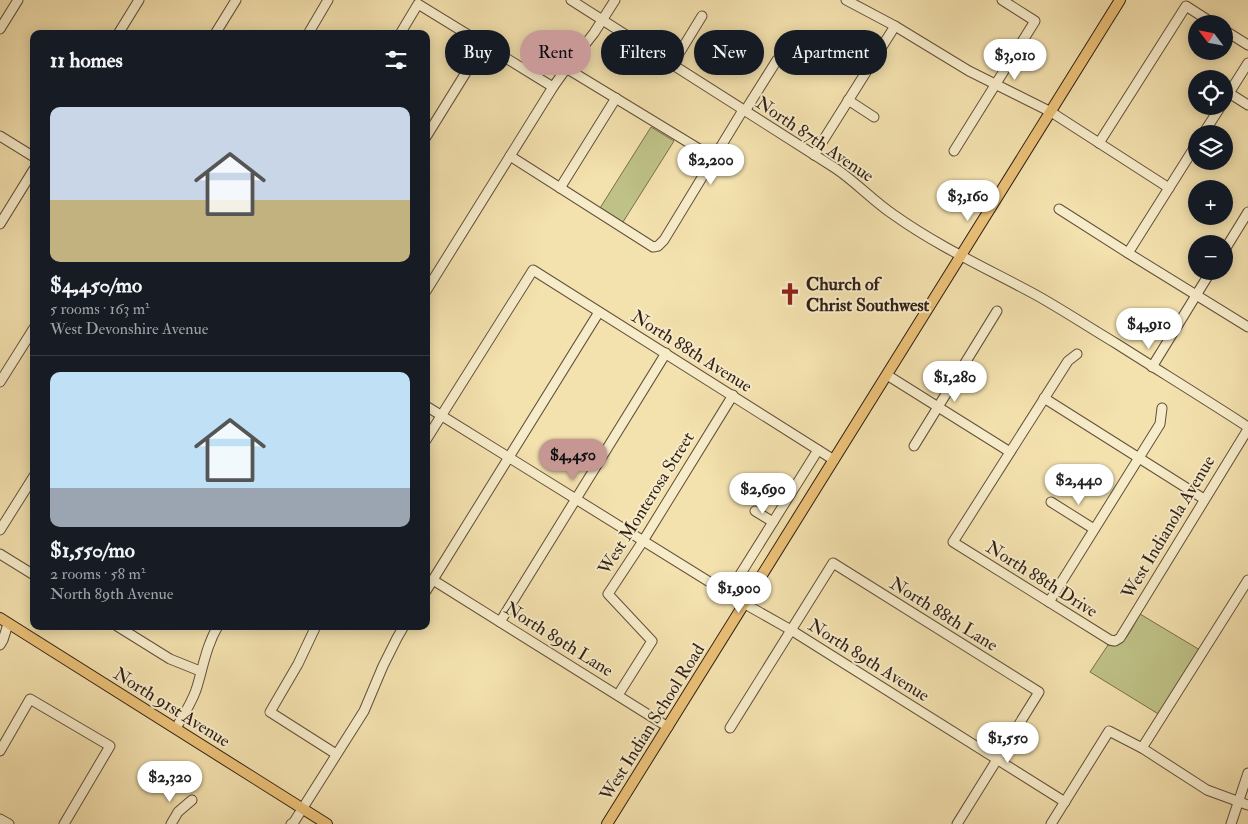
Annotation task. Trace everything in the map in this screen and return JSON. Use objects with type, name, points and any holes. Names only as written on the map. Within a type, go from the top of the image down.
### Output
[{"type":"main road","name":"West Indian School Road","points":[[608,824],[1120,0]]},
{"type":"main road","name":"North 91st Avenue","points":[[4,621],[327,824]]},
{"type":"street","points":[[0,29],[18,0]]},
{"type":"street","points":[[120,30],[139,0]]},
{"type":"street","points":[[218,30],[236,0]]},
{"type":"street","points":[[310,30],[328,0]]},
{"type":"street","name":"North 87th Avenue","points":[[571,0],[618,30]]},
{"type":"street","points":[[591,37],[614,0]]},
{"type":"street","points":[[846,0],[895,26],[994,85],[1051,112],[1169,188]]},
{"type":"street","points":[[954,151],[1035,21],[1002,0]]},
{"type":"street","points":[[402,30],[418,4],[460,30]]},
{"type":"street","points":[[1099,143],[1186,6],[1200,15]]},
{"type":"street","points":[[684,45],[702,16]]},
{"type":"street","points":[[814,155],[895,26]]},
{"type":"street","points":[[1233,36],[1248,46]]},
{"type":"street","points":[[510,61],[553,87]]},
{"type":"street","points":[[510,156],[653,247],[658,246],[664,240],[774,63]]},
{"type":"street","points":[[1233,86],[1248,63]]},
{"type":"street","name":"North 87th Avenue","points":[[684,73],[847,176],[894,215],[960,257],[1036,296],[1152,366],[1248,428]]},
{"type":"street","points":[[430,130],[464,75]]},
{"type":"street","points":[[430,285],[561,75]]},
{"type":"street","points":[[578,75],[714,158]]},
{"type":"street","points":[[560,188],[616,98]]},
{"type":"street","points":[[848,100],[874,117]]},
{"type":"street","points":[[1233,100],[1248,105]]},
{"type":"street","points":[[0,136],[30,155]]},
{"type":"street","points":[[1128,253],[1188,158]]},
{"type":"street","points":[[0,224],[30,175]]},
{"type":"street","points":[[1059,209],[1248,327]]},
{"type":"street","points":[[1233,236],[1248,212]]},
{"type":"street","name":"North 88th Avenue","points":[[441,415],[533,270],[834,460]]},
{"type":"street","points":[[1152,366],[1205,280]]},
{"type":"street","points":[[914,446],[997,311]]},
{"type":"street","points":[[430,585],[600,312]]},
{"type":"street","points":[[0,382],[30,334]]},
{"type":"street","points":[[500,622],[666,353]]},
{"type":"street","points":[[888,375],[1010,452],[1068,360],[1076,354]]},
{"type":"street","name":"West Monterosa Street","points":[[618,695],[652,641],[608,594],[733,396]]},
{"type":"street","points":[[1044,398],[1204,499]]},
{"type":"street","name":"North 89th Avenue","points":[[430,408],[1065,802]]},
{"type":"street","points":[[1049,602],[1160,424],[1162,408]]},
{"type":"street","points":[[430,433],[441,415]]},
{"type":"street","name":"West Indianola Avenue","points":[[1115,641],[1120,638],[1248,428]]},
{"type":"street","points":[[728,594],[818,450]]},
{"type":"street","name":"North 88th Drive","points":[[1010,452],[953,542],[1110,640],[1115,641]]},
{"type":"street","points":[[0,530],[30,482]]},
{"type":"street","points":[[1051,502],[1094,530]]},
{"type":"street","points":[[755,511],[773,522]]},
{"type":"street","points":[[0,554],[30,573]]},
{"type":"street","name":"North 88th Lane","points":[[790,630],[832,563],[1039,692],[997,759]]},
{"type":"street","name":"North 89th Lane","points":[[433,580],[668,727]]},
{"type":"street","points":[[1142,748],[1248,580]]},
{"type":"street","points":[[0,631],[4,621]]},
{"type":"street","points":[[0,645],[3,640],[4,621]]},
{"type":"street","points":[[126,630],[170,659],[200,670]]},
{"type":"street","points":[[176,728],[192,698],[207,649],[216,630]]},
{"type":"street","points":[[314,630],[298,664],[270,712],[336,754]]},
{"type":"street","points":[[293,823],[364,711],[383,666],[402,630]]},
{"type":"street","points":[[730,728],[790,630]]},
{"type":"street","points":[[0,752],[30,699],[110,746],[64,824]]},
{"type":"street","points":[[1051,824],[1109,731],[1142,748],[1207,790],[1248,805]]},
{"type":"street","points":[[957,824],[997,759]]},
{"type":"street","points":[[1231,824],[1248,773]]},
{"type":"street","points":[[170,824],[178,812],[192,800]]},
{"type":"street","points":[[0,819],[9,824]]},
{"type":"green space","points":[[651,127],[674,141],[623,222],[600,208]]},
{"type":"green space","points":[[1140,614],[1200,650],[1160,715],[1090,672],[1108,645],[1114,646],[1123,641]]},
{"type":"place","name":"Church of Christ Southwest","points":[[790,294]]}]
